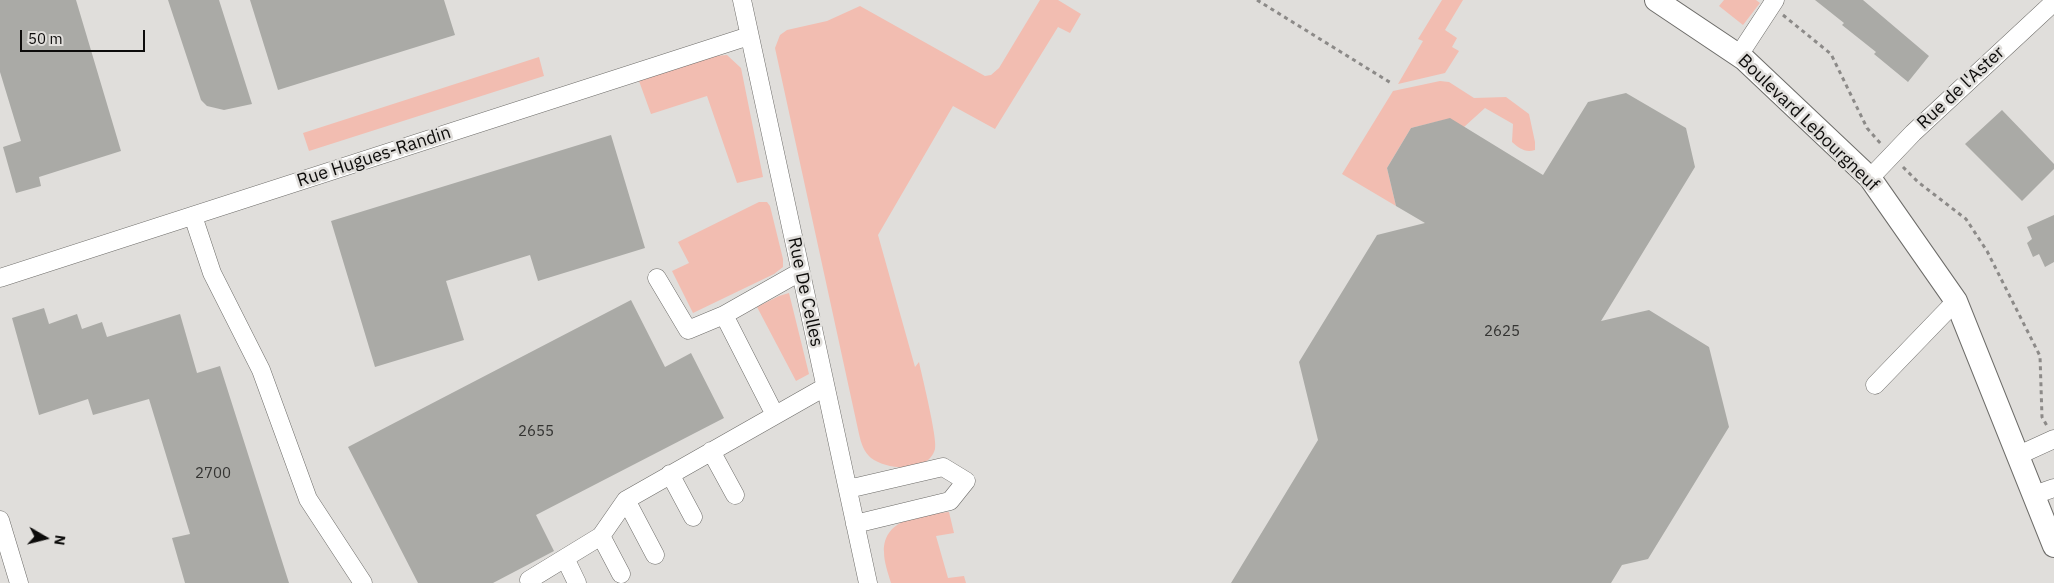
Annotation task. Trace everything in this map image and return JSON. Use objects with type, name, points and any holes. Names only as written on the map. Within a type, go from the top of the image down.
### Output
[{"type":"main road","name":"Boulevard Lebourgneuf","points":[[1656,0],[1739,55],[1870,178],[1956,301],[2018,455],[2044,492],[2054,546]]},
{"type":"street","name":"Rue De Celles","points":[[742,0],[868,583]]},
{"type":"street","points":[[1739,55],[1773,2]]},
{"type":"street","name":"Rue de l'Aster","points":[[1870,178],[1891,155],[2054,2]]},
{"type":"street","name":"Rue Hugues-Randin","points":[[0,278],[749,36]]},
{"type":"street","points":[[193,216],[212,273],[261,370],[308,499],[363,583]]},
{"type":"street","points":[[657,278],[688,330],[724,315],[800,272]]},
{"type":"street","points":[[1875,385],[1956,301]]},
{"type":"street","points":[[724,315],[775,415]]},
{"type":"street","points":[[527,582],[601,536],[626,500],[825,387]]},
{"type":"street","points":[[2018,455],[2050,432]]},
{"type":"street","points":[[710,451],[735,495]]},
{"type":"street","points":[[848,489],[943,467],[966,481],[950,501],[855,524]]},
{"type":"street","points":[[670,474],[693,518]]},
{"type":"street","points":[[626,500],[655,555]]},
{"type":"street","points":[[0,520],[20,583]]},
{"type":"street","points":[[601,536],[620,574]]},
{"type":"street","points":[[565,558],[578,583]]},
{"type":"path","points":[[1257,0],[1391,83]]},
{"type":"path","points":[[1773,2],[1831,54],[1867,128],[1918,182],[1966,219],[1987,251],[2040,356],[2042,417],[2050,432]]},
{"type":"shaded area","points":[[1040,0],[1058,0],[1081,14],[1070,33],[1058,27],[995,129],[953,106],[878,235],[915,367],[919,362],[932,421],[935,449],[931,457],[924,463],[916,466],[896,467],[878,462],[869,456],[863,447],[860,437],[775,48],[780,35],[787,30],[827,21],[860,6],[985,76],[991,75],[999,68]]},
{"type":"shaded area","points":[[1442,0],[1463,0],[1445,30],[1457,38],[1452,47],[1459,51],[1445,73],[1398,84],[1423,41],[1418,39]]},
{"type":"shaded area","points":[[1724,0],[1756,0],[1760,3],[1743,25],[1719,6]]},
{"type":"shaded area","points":[[727,55],[741,68],[763,177],[737,183],[707,96],[651,114],[639,81],[715,56]]},
{"type":"shaded area","points":[[539,57],[544,76],[309,151],[303,133]]},
{"type":"shaded area","points":[[1440,81],[1449,82],[1474,98],[1506,97],[1529,114],[1535,150],[1525,150],[1512,142],[1513,124],[1485,108],[1464,127],[1448,119],[1411,128],[1387,168],[1396,206],[1342,174],[1393,91]]},
{"type":"shaded area","points":[[759,202],[767,202],[770,206],[783,259],[783,267],[774,274],[693,313],[672,271],[689,263],[678,242]]},
{"type":"shaded area","points":[[789,293],[809,374],[796,381],[757,307]]},
{"type":"shaded area","points":[[949,512],[954,533],[936,536],[948,578],[964,576],[966,583],[891,583],[885,564],[884,552],[885,541],[890,532],[906,520],[928,514]]},
{"type":"building","points":[[0,0],[76,0],[121,151],[39,177],[41,186],[16,193],[3,147],[21,141],[0,72]]},
{"type":"building","points":[[168,0],[219,0],[252,104],[224,110],[207,106],[201,100]]},
{"type":"building","points":[[250,0],[444,0],[455,35],[278,90]]},
{"type":"building","points":[[1815,0],[1863,0],[1929,56],[1908,82],[1874,54],[1876,52],[1842,25],[1844,23]]},
{"type":"building","points":[[1626,93],[1686,128],[1695,167],[1601,321],[1649,310],[1709,347],[1729,427],[1648,559],[1622,565],[1611,583],[1231,583],[1318,440],[1299,362],[1377,235],[1425,223],[1396,206],[1387,168],[1411,128],[1450,118],[1543,175],[1588,102]]},
{"type":"building","points":[[2002,110],[2054,164],[2054,169],[2022,201],[1965,144]]},
{"type":"building","points":[[611,135],[645,248],[538,281],[530,255],[446,281],[464,340],[375,367],[331,221]]},
{"type":"building","points":[[2054,215],[2054,262],[2045,267],[2039,254],[2033,257],[2027,243],[2032,239],[2027,227]]},
{"type":"building","points":[[631,300],[665,367],[691,353],[724,418],[536,515],[554,551],[493,583],[418,583],[348,447]]},
{"type":"building","points":[[44,308],[49,324],[77,314],[82,329],[102,322],[107,337],[180,314],[197,373],[220,366],[289,583],[185,583],[172,538],[190,534],[149,399],[93,415],[88,399],[39,415],[12,318]]}]
